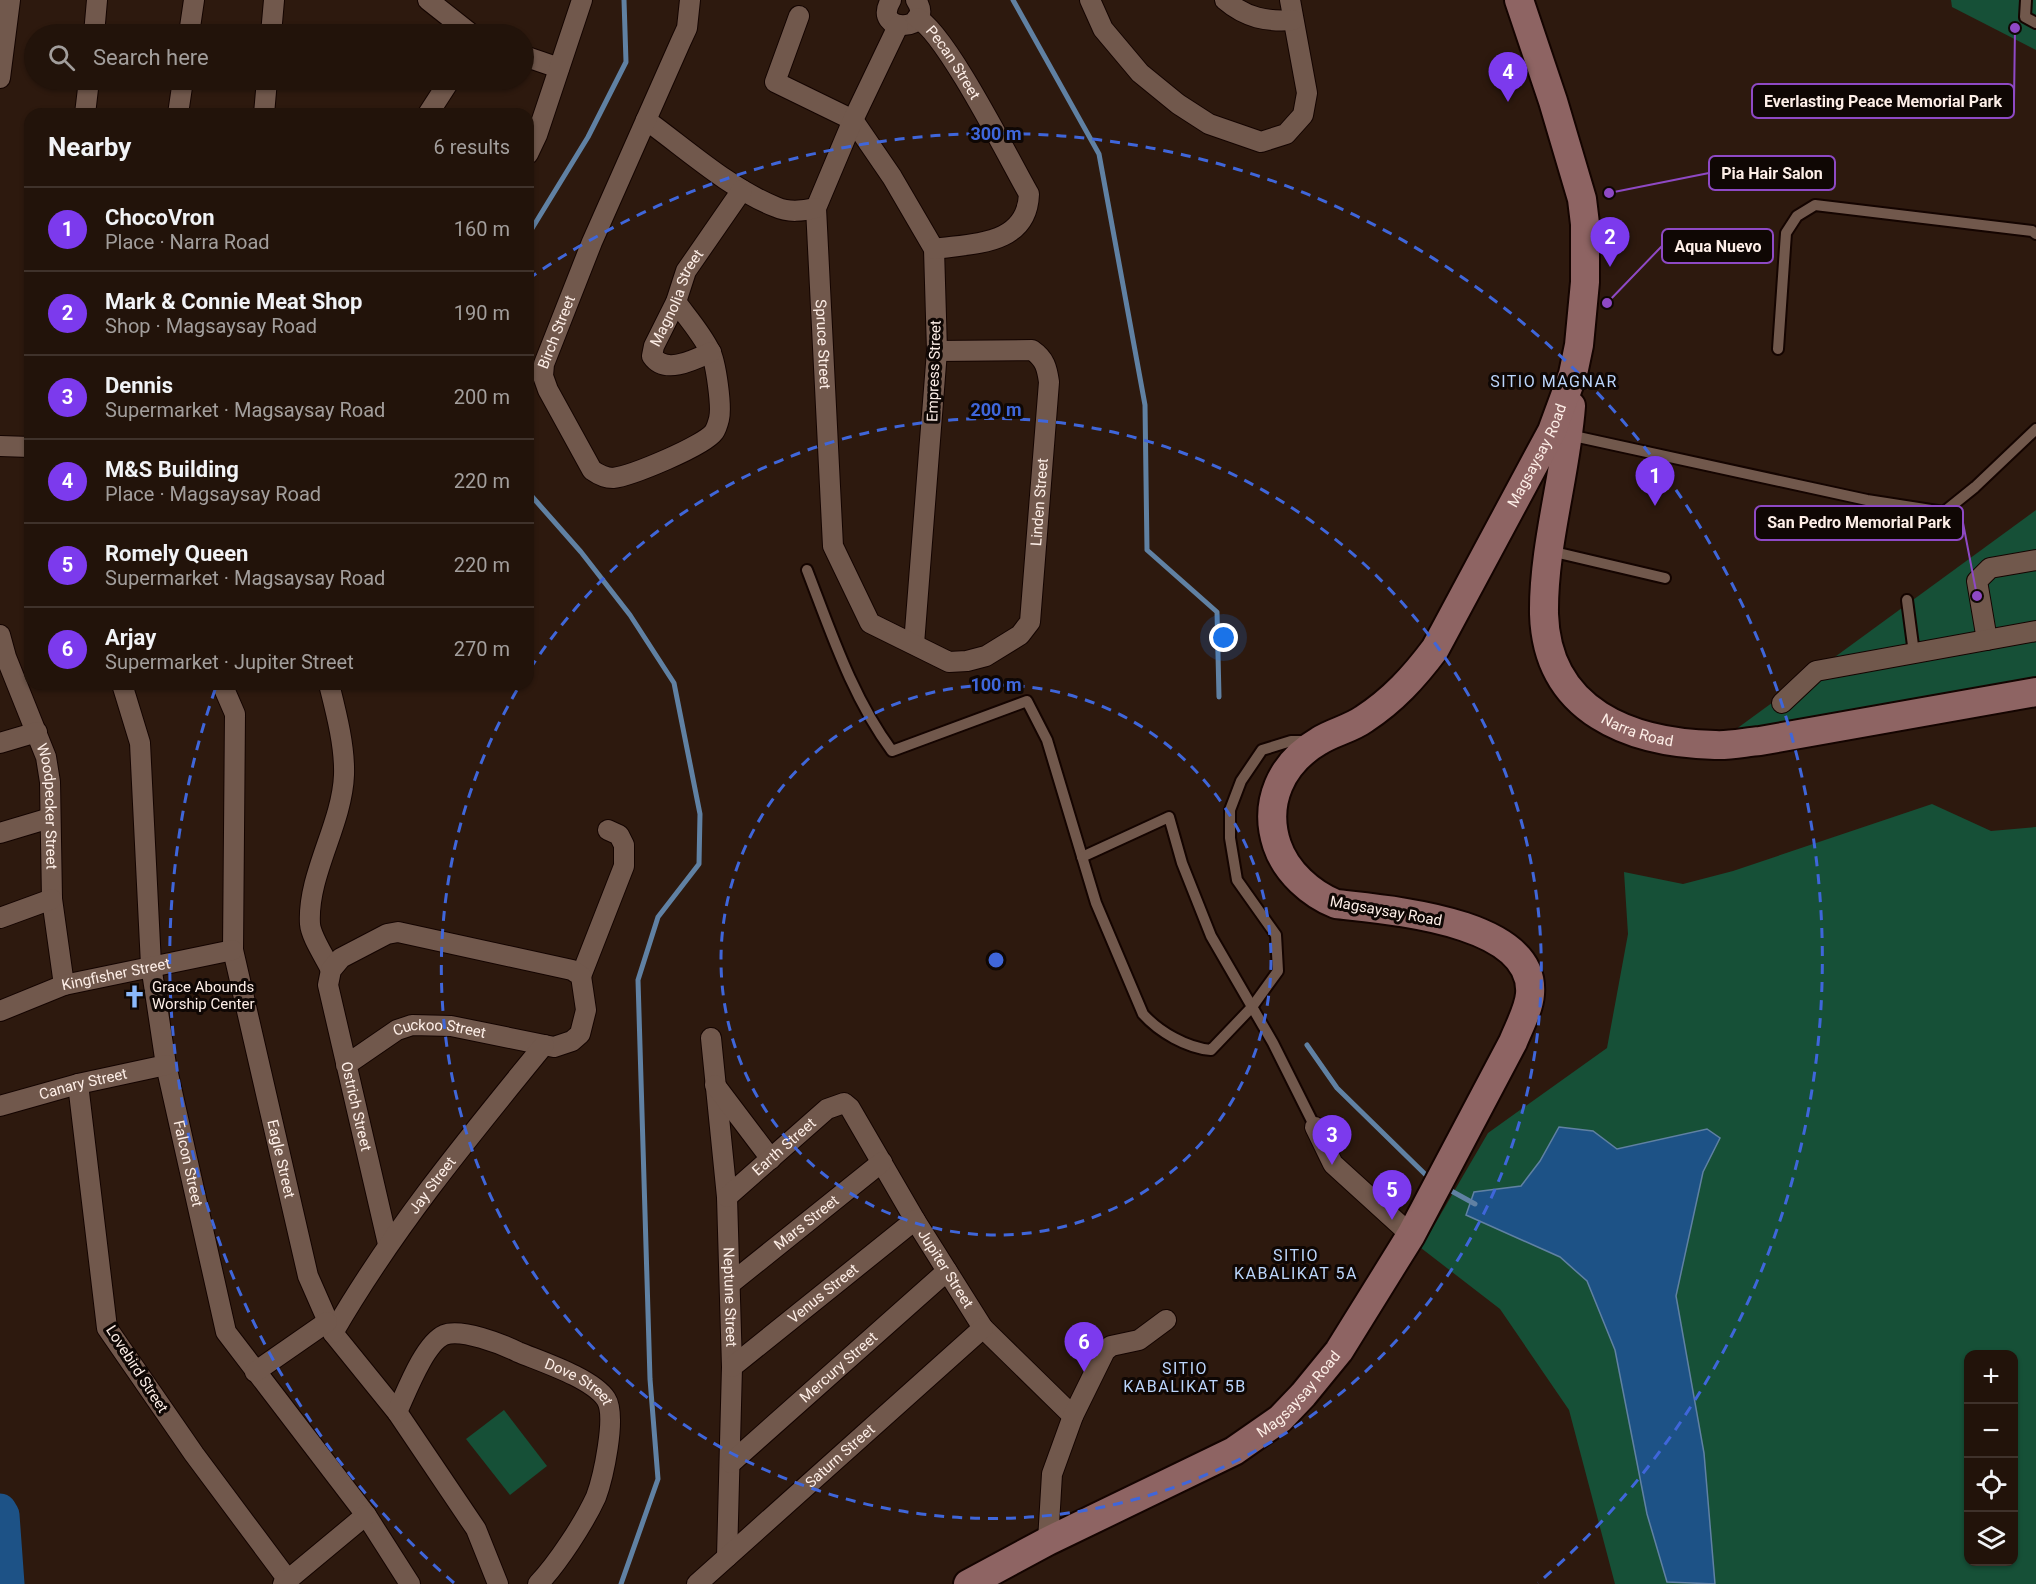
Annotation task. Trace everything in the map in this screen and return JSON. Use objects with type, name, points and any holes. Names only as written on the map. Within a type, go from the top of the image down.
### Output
[{"type":"main road","name":"Magsaysay Road","points":[[968,1584],[1048,1540],[1234,1451],[1280,1419],[1304,1395],[1339,1351],[1411,1235],[1513,1042],[1530,994],[1528,976],[1506,948],[1495,938],[1480,931],[1462,924],[1336,904],[1320,898],[1302,883],[1280,854],[1275,838],[1272,801],[1278,782],[1296,758],[1318,741],[1361,721],[1389,702],[1412,680],[1435,650],[1542,450],[1573,374],[1585,282],[1584,216],[1554,101],[1519,0]]},
{"type":"main road","name":"Narra Road","points":[[1573,374],[1569,435],[1550,551],[1544,614],[1555,665],[1571,693],[1588,710],[1638,735],[1715,745],[1760,741],[2036,692]]},
{"type":"street","points":[[0,78],[10,0]]},
{"type":"street","points":[[95,24],[98,0]]},
{"type":"street","points":[[190,24],[194,0]]},
{"type":"street","points":[[272,24],[274,0]]},
{"type":"street","points":[[428,0],[458,24]]},
{"type":"street","points":[[534,141],[582,0]]},
{"type":"street","name":"Birch Street","points":[[676,302],[711,352],[720,403],[720,417],[714,432],[701,444],[686,451],[613,478],[601,476],[592,470],[548,390],[543,376],[544,364],[583,265],[687,28],[690,0]]},
{"type":"street","points":[[891,0],[887,9],[888,16],[898,26],[912,24],[916,9]]},
{"type":"street","points":[[1090,0],[1103,29],[1140,73],[1178,104],[1209,124],[1261,142],[1286,134],[1303,115],[1306,93],[1290,0]]},
{"type":"street","points":[[1226,0],[1236,9],[1255,18],[1293,20]]},
{"type":"street","name":"Pecan Street","points":[[916,9],[947,50],[1029,194],[1028,210],[1011,232],[997,240],[934,249]]},
{"type":"street","points":[[799,16],[775,82],[853,120]]},
{"type":"street","name":"Spruce Street","points":[[898,26],[853,120],[816,208],[833,546],[865,618],[876,627],[914,644]]},
{"type":"street","points":[[534,59],[559,68]]},
{"type":"street","points":[[86,108],[88,90]]},
{"type":"street","points":[[179,108],[182,90]]},
{"type":"street","points":[[265,108],[266,90]]},
{"type":"street","points":[[432,108],[444,90]]},
{"type":"street","points":[[646,120],[742,190],[776,208],[802,211],[816,208]]},
{"type":"street","name":"Empress Street","points":[[853,120],[892,177],[934,249],[937,351],[914,644]]},
{"type":"street","name":"Magnolia Street","points":[[711,352],[679,364],[665,366],[657,363],[652,356],[654,345],[676,302],[686,271],[742,190]]},
{"type":"street","name":"Linden Street","points":[[914,644],[949,662],[968,662],[986,656],[1020,635],[1030,622],[1032,604],[1048,394],[1047,369],[1041,356],[1032,350],[1021,348],[937,351]]},
{"type":"street","points":[[0,446],[24,447]]},
{"type":"street","points":[[1988,640],[1977,580],[1990,568],[2036,560]]},
{"type":"street","points":[[1782,703],[1816,671],[2036,631]]},
{"type":"street","name":"Woodpecker Street","points":[[0,635],[3,658],[46,757],[50,782],[52,899],[64,985]]},
{"type":"street","name":"Falcon Street","points":[[124,690],[140,743],[151,965],[166,1065],[218,1309],[226,1332],[366,1515],[410,1584]]},
{"type":"street","name":"Eagle Street","points":[[225,690],[236,714],[233,950],[308,1275],[330,1327],[397,1412],[476,1529],[498,1584]]},
{"type":"street","points":[[330,690],[337,716],[344,775],[336,820],[317,872],[310,925],[331,970],[341,958],[387,934],[398,932],[572,970],[581,976]]},
{"type":"street","points":[[0,743],[37,732]]},
{"type":"street","points":[[0,833],[50,818]]},
{"type":"street","points":[[544,1046],[563,1046],[580,1034],[586,1010],[581,976],[624,866],[624,845],[619,835],[608,830]]},
{"type":"street","points":[[0,918],[52,899]]},
{"type":"street","name":"Kingfisher Street","points":[[0,1011],[64,985],[151,965],[233,950]]},
{"type":"street","name":"Ostrich Street","points":[[331,970],[328,985],[388,1244]]},
{"type":"street","name":"Cuckoo Street","points":[[346,1065],[397,1030],[412,1025],[451,1026],[544,1046]]},
{"type":"street","name":"Neptune Street","points":[[711,1038],[727,1197],[730,1284],[731,1463],[727,1557]]},
{"type":"street","name":"Jay Street","points":[[330,1327],[447,1164],[544,1046]]},
{"type":"street","name":"Canary Street","points":[[0,1106],[78,1084],[166,1065]]},
{"type":"street","name":"Lovebird Street","points":[[78,1084],[107,1328],[286,1582]]},
{"type":"street","points":[[715,1085],[771,1159]]},
{"type":"street","name":"Earth Street","points":[[727,1197],[827,1108],[844,1103]]},
{"type":"street","name":"Jupiter Street","points":[[844,1103],[850,1108],[915,1220],[983,1328],[1073,1416]]},
{"type":"street","points":[[1315,1127],[1333,1164],[1411,1235]]},
{"type":"street","name":"Mars Street","points":[[730,1284],[882,1162]]},
{"type":"street","name":"Venus Street","points":[[732,1367],[915,1220]]},
{"type":"street","name":"Mercury Street","points":[[731,1463],[947,1271]]},
{"type":"street","points":[[1048,1540],[1052,1474],[1073,1416],[1107,1348],[1139,1340],[1166,1320]]},
{"type":"street","points":[[255,1372],[330,1327]]},
{"type":"street","name":"Saturn Street","points":[[697,1584],[983,1328]]},
{"type":"street","name":"Dove Street","points":[[397,1412],[430,1348],[444,1335],[461,1333],[506,1346],[586,1382],[607,1400],[610,1414],[607,1450],[596,1496],[572,1537],[538,1584]]},
{"type":"street","points":[[286,1582],[366,1515]]},
{"type":"lane","points":[[2026,0],[2025,17],[2036,22]]},
{"type":"lane","points":[[1778,349],[1786,233],[1797,216],[1815,205],[2032,231],[2036,234]]},
{"type":"lane","points":[[1569,435],[1844,495],[1944,512],[1975,487],[2036,429]]},
{"type":"lane","points":[[1550,551],[1665,578]]},
{"type":"lane","points":[[807,570],[836,645],[870,722],[892,751],[1027,701],[1047,740],[1096,903],[1143,1014],[1154,1027],[1199,1049],[1211,1050],[1252,1007],[1278,971],[1276,935],[1237,880],[1230,838],[1230,810],[1241,781],[1262,750],[1291,741],[1318,741]]},
{"type":"lane","points":[[1907,600],[1914,653]]},
{"type":"lane","points":[[1082,857],[1169,817],[1182,863],[1210,936],[1252,1007],[1315,1127]]},
{"type":"green space","points":[[1951,0],[2036,0],[2036,50],[1952,7]]},
{"type":"green space","points":[[2036,510],[2036,682],[1728,735]]},
{"type":"green space","points":[[1932,804],[1991,831],[2036,827],[2036,1584],[1615,1584],[1569,1410],[1500,1309],[1421,1248],[1488,1133],[1607,1048],[1628,934],[1624,872],[1683,884],[1733,871]]},
{"type":"green space","points":[[504,1410],[547,1466],[510,1495],[466,1439]]},
{"type":"water","points":[[1559,1127],[1593,1131],[1617,1149],[1707,1129],[1720,1138],[1703,1172],[1676,1296],[1704,1453],[1715,1584],[1667,1582],[1647,1514],[1615,1350],[1587,1281],[1560,1257],[1466,1215],[1474,1192],[1521,1186],[1540,1161]]},
{"type":"waterway","points":[[534,225],[588,137],[626,62],[624,0]]},
{"type":"waterway","points":[[1013,0],[1099,154],[1145,405],[1147,550],[1217,612],[1219,697]]},
{"type":"waterway","points":[[534,499],[581,552],[630,615],[674,683],[700,814],[699,864],[658,917],[638,980],[650,1379],[658,1479],[621,1584]]},
{"type":"waterway","points":[[1307,1045],[1337,1088],[1430,1179]]},
{"type":"waterway","points":[[1446,1188],[1475,1204]]},
{"type":"waterway","points":[[0,1510],[3,1515],[8,1584]]},
{"type":"place","name":"Everlasting Peace Memorial Park","points":[[2015,28]]},
{"type":"place","name":"M&S Building","points":[[1508,102]]},
{"type":"place","name":"Pia Hair Salon","points":[[1609,193]]},
{"type":"place","name":"Mark & Connie Meat Shop","points":[[1610,267]]},
{"type":"place","name":"Aqua Nuevo","points":[[1607,303]]},
{"type":"place","name":"ChocoVron","points":[[1655,506]]},
{"type":"place","name":"San Pedro Memorial Park","points":[[1977,596]]},
{"type":"place","name":"Grace Abounds Worship Center","points":[[134,996]]},
{"type":"place","name":"Dennis","points":[[1332,1165]]},
{"type":"place","name":"Romely Queen","points":[[1392,1220]]},
{"type":"place","name":"Arjay","points":[[1084,1372]]},
{"type":"district","name":"SITIO MAGNAR","points":[[1554,381]]},
{"type":"district","name":"SITIO KABALIKAT 5A","points":[[1296,1264]]},
{"type":"district","name":"SITIO KABALIKAT 5B","points":[[1185,1377]]}]
